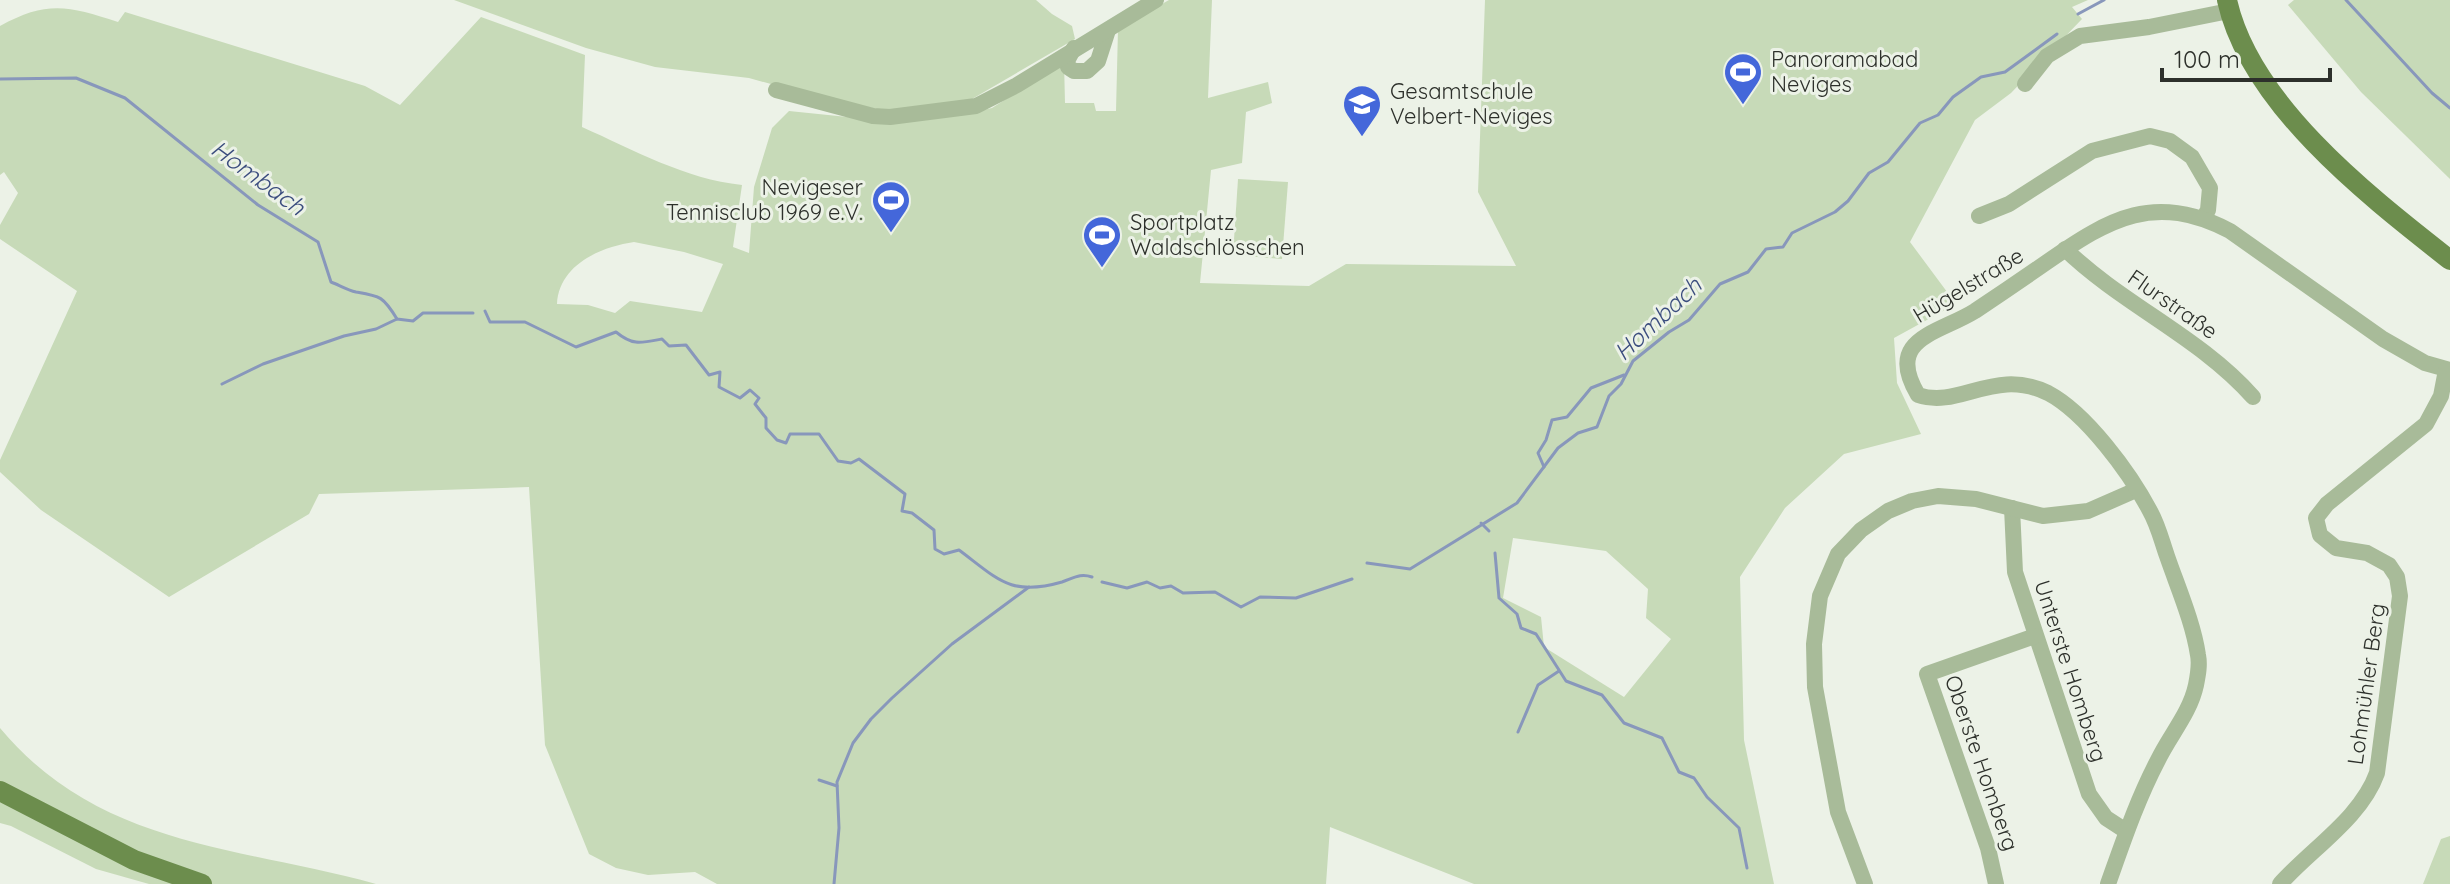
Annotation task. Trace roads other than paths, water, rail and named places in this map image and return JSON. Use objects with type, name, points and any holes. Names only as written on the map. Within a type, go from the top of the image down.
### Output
[{"type":"main road","points":[[2228,6],[2245,51],[2259,73],[2332,161],[2450,260]]},
{"type":"main road","points":[[0,789],[134,860],[202,884]]},
{"type":"street","points":[[776,90],[873,116],[924,114],[976,106],[1017,85],[1156,0]]},
{"type":"street","points":[[2025,84],[2047,56],[2080,36],[2149,27],[2228,6]]},
{"type":"street","points":[[1074,48],[1067,61],[1068,67],[1074,71],[1087,71],[1098,61],[1108,30]]},
{"type":"street","points":[[1979,216],[2009,204],[2092,151],[2150,136],[2170,141],[2192,157],[2210,188],[2208,210],[2204,217]]},
{"type":"street","name":"Hügelstraße","points":[[2108,884],[2126,831],[2158,759],[2191,703],[2199,671],[2198,654],[2182,599],[2151,511],[2111,451],[2063,403],[2047,393],[2014,384],[1989,385],[1941,400],[1918,395],[1908,374],[1907,360],[1912,346],[1928,334],[1966,317],[2104,224],[2135,214],[2167,212],[2204,217],[2230,231],[2383,339],[2425,363],[2448,370]]},
{"type":"street","name":"Flurstraße","points":[[2065,249],[2088,272],[2194,344],[2253,397]]},
{"type":"street","name":"Lohmühler Berg","points":[[2280,884],[2348,816],[2372,786],[2377,773],[2400,596],[2397,577],[2389,565],[2367,553],[2336,548],[2320,535],[2316,518],[2327,504],[2426,424],[2441,396],[2448,370]]},
{"type":"street","points":[[1865,884],[1838,812],[1815,687],[1814,644],[1820,596],[1838,554],[1861,530],[1888,511],[1912,501],[1938,496],[1976,499],[2043,516],[2088,511],[2136,490]]},
{"type":"street","name":"Unterste Homberg","points":[[2012,508],[2015,572],[2089,794],[2106,818],[2126,831]]},
{"type":"street","name":"Oberste Homberg","points":[[1996,884],[1988,848],[1927,674],[2035,636]]},
{"type":"waterway","name":"Hombach","points":[[2078,14],[2104,0]]},
{"type":"waterway","points":[[2346,0],[2432,93],[2450,108]]},
{"type":"waterway","name":"Hombach","points":[[1367,563],[1410,569],[1517,503],[1558,448],[1578,433],[1597,427],[1609,396],[1621,384],[1633,361],[1689,320],[1720,284],[1748,272],[1766,249],[1783,247],[1792,233],[1835,212],[1848,201],[1869,173],[1888,162],[1920,123],[1938,115],[1953,97],[1981,77],[2005,72],[2057,34]]},
{"type":"waterway","name":"Hombach","points":[[0,79],[76,78],[125,98],[258,205],[318,242],[331,282],[380,298],[397,319],[413,321],[423,313],[473,313]]},
{"type":"waterway","name":"Hombach","points":[[485,311],[490,322],[525,322],[576,347],[616,332],[632,341],[662,339],[669,346],[686,345],[709,375],[720,372],[719,387],[740,398],[750,390],[759,398],[755,404],[766,418],[766,428],[777,440],[786,443],[790,434],[819,434],[838,461],[851,463],[859,459],[905,494],[902,511],[912,513],[934,530],[935,549],[944,554],[959,550],[995,577],[1017,586],[1044,586],[1080,576],[1092,577]]},
{"type":"waterway","points":[[222,384],[263,364],[344,336],[376,329],[397,319]]},
{"type":"waterway","points":[[1544,467],[1538,453],[1552,420],[1567,417],[1591,388],[1624,375]]},
{"type":"waterway","name":"Hombach","points":[[1481,523],[1489,531]]},
{"type":"waterway","points":[[1495,553],[1499,598],[1517,614],[1521,628],[1536,634],[1566,681],[1602,695],[1624,723],[1662,738],[1679,772],[1694,778],[1707,797],[1739,828],[1747,868]]},
{"type":"waterway","name":"Hombach","points":[[1102,582],[1127,588],[1147,582],[1160,588],[1171,586],[1183,593],[1215,592],[1241,607],[1260,597],[1296,598],[1352,579]]},
{"type":"waterway","points":[[834,884],[839,828],[837,782],[853,743],[871,719],[952,644],[1029,587]]},
{"type":"waterway","points":[[1518,732],[1538,685],[1559,671]]},
{"type":"waterway","points":[[819,780],[837,786]]},
{"type":"place","name":"Panoramabad Neviges","points":[[1743,106]]},
{"type":"place","name":"Gesamtschule Velbert-Neviges","points":[[1362,138]]},
{"type":"place","name":"Nevigeser Tennisclub 1969 e.V.","points":[[891,234]]},
{"type":"place","name":"Sportplatz Waldschlösschen","points":[[1102,269]]}]
